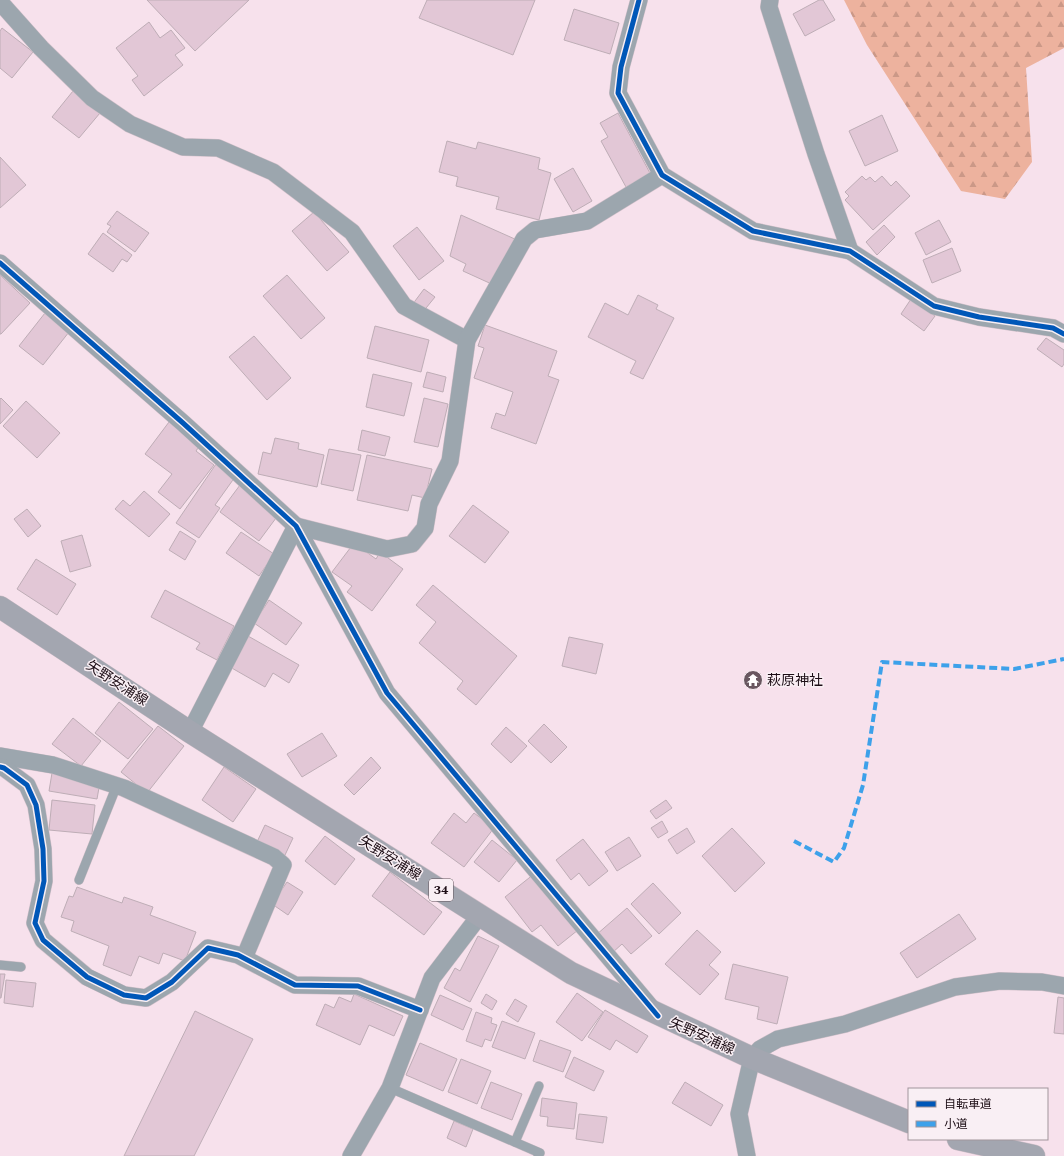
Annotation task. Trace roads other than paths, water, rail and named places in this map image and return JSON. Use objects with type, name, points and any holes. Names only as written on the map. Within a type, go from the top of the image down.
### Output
[{"type":"main road","name":"矢野安浦線","points":[[0,607],[190,732],[571,973],[658,1016],[752,1058],[908,1122]]},
{"type":"main road","points":[[962,1140],[1034,1156]]},
{"type":"street","points":[[639,0],[621,67],[618,93],[662,174],[753,231],[850,251],[934,306],[979,317],[1053,328],[1064,334]]},
{"type":"street","points":[[770,0],[769,6],[816,154],[850,251]]},
{"type":"street","points":[[0,2],[41,48],[92,98],[130,124],[183,147],[218,148],[273,172],[352,232],[404,306],[467,340]]},
{"type":"street","points":[[296,526],[387,549],[412,544],[425,528],[429,504],[450,461],[467,340],[524,239],[535,230],[587,221],[662,174]]},
{"type":"street","points":[[0,263],[165,407],[296,526],[387,693],[658,1016]]},
{"type":"street","points":[[190,732],[296,526]]},
{"type":"street","points":[[0,756],[53,765],[117,786],[274,857],[283,865],[244,958]]},
{"type":"street","points":[[0,767],[4,768],[27,785],[36,805],[44,849],[44,881],[35,923],[43,940],[87,977],[124,995],[146,998],[172,982],[208,948],[244,958],[295,985],[358,986],[420,1010]]},
{"type":"street","points":[[351,1156],[390,1088],[432,978],[480,915]]},
{"type":"street","points":[[747,1156],[739,1114],[752,1058],[760,1049],[778,1039],[845,1024],[955,987],[1000,981],[1042,982],[1064,986]]},
{"type":"lane","points":[[79,880],[117,786]]},
{"type":"lane","points":[[0,966],[21,967]]},
{"type":"lane","points":[[515,1142],[539,1086]]},
{"type":"lane","points":[[390,1088],[540,1153],[538,1156]]},
{"type":"place","name":"萩原神社","points":[[753,680]]}]
